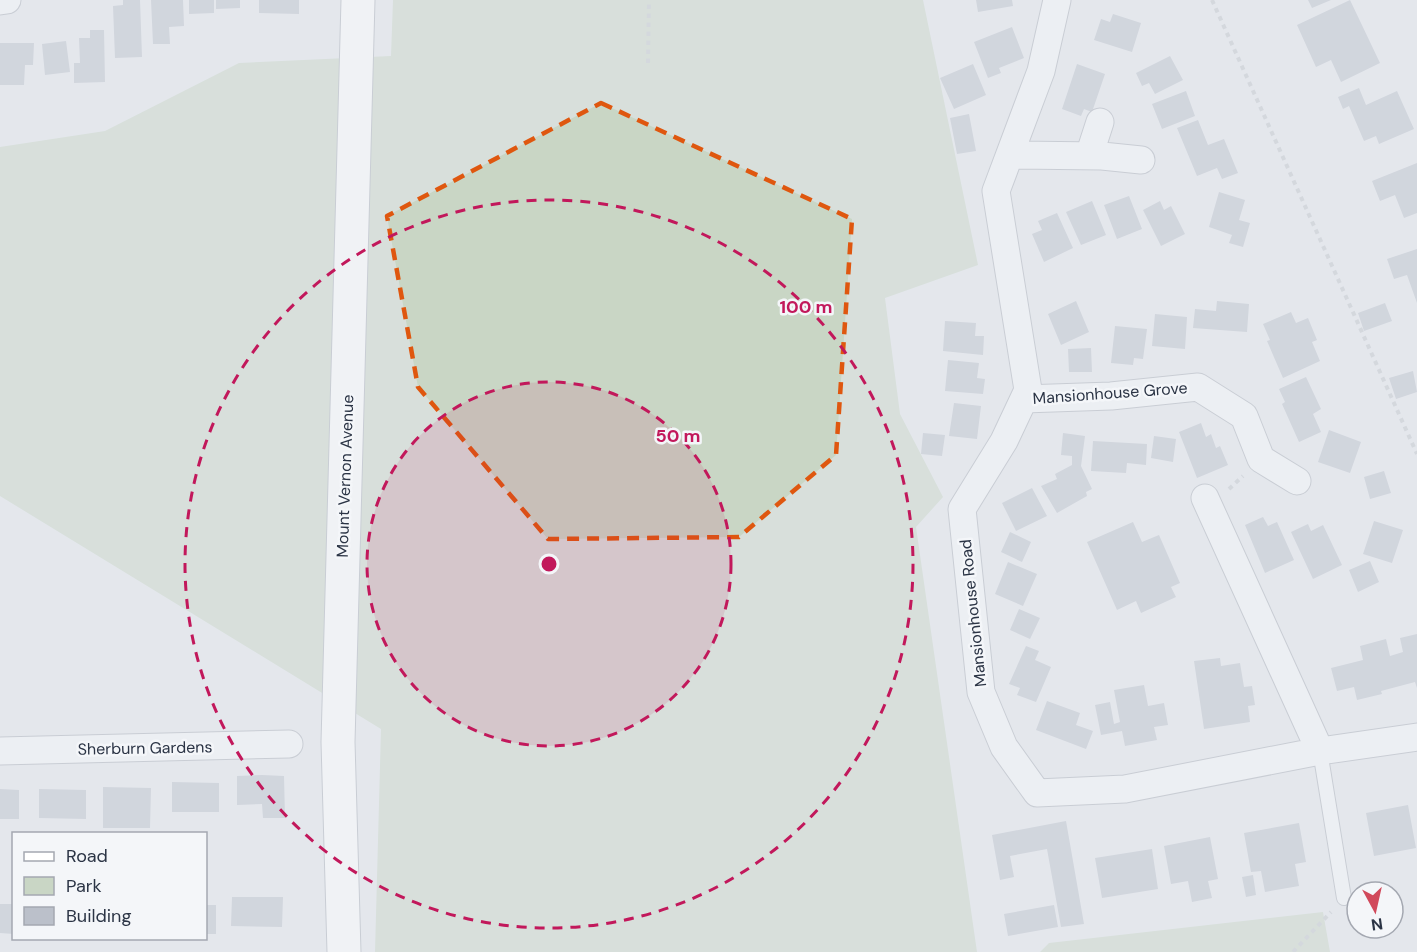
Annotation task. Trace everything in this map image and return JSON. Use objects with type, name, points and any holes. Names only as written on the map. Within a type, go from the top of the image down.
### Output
[{"type":"main road","name":"Mount Vernon Avenue","points":[[344,952],[338,742],[358,0]]},
{"type":"street","points":[[0,1],[7,0]]},
{"type":"street","name":"Mansionhouse Road","points":[[1057,0],[1041,71],[996,191],[1028,390],[1004,441],[962,509],[981,692],[1004,747],[1037,793],[1125,789],[1320,751],[1417,737]]},
{"type":"street","points":[[1089,156],[1100,122]]},
{"type":"street","points":[[1010,155],[1089,156],[1141,160]]},
{"type":"street","name":"Mansionhouse Grove","points":[[1024,399],[1111,396],[1198,387],[1244,416],[1261,459]]},
{"type":"street","points":[[1261,459],[1297,481]]},
{"type":"street","points":[[1207,503],[1320,751]]},
{"type":"street","name":"Sherburn Gardens","points":[[0,751],[289,744]]},
{"type":"lane","points":[[1320,751],[1344,898]]},
{"type":"path","points":[[648,63],[649,0]]},
{"type":"path","points":[[1212,0],[1417,454]]},
{"type":"path","points":[[1207,503],[1261,459]]},
{"type":"path","points":[[1293,952],[1344,898]]},
{"type":"highlighted area","points":[[601,103],[852,219],[836,455],[739,537],[548,539],[418,387],[387,216]]},
{"type":"green space","points":[[393,0],[923,0],[978,265],[885,298],[900,414],[943,497],[916,527],[977,952],[375,952],[381,729],[0,496],[0,147],[105,131],[239,63],[391,56]]},
{"type":"green space","points":[[1323,912],[1330,952],[1040,952],[1049,943]]},
{"type":"building","points":[[123,0],[140,0],[142,57],[115,58],[113,6],[123,5]]},
{"type":"building","points":[[151,0],[183,0],[184,26],[169,27],[170,44],[153,44]]},
{"type":"building","points":[[189,0],[214,0],[214,13],[189,14]]},
{"type":"building","points":[[216,0],[240,0],[240,8],[216,9]]},
{"type":"building","points":[[259,0],[299,0],[299,14],[259,13]]},
{"type":"building","points":[[976,0],[1012,0],[1013,6],[978,12]]},
{"type":"building","points":[[1308,0],[1331,0],[1312,8]]},
{"type":"building","points":[[1350,0],[1380,63],[1341,82],[1331,60],[1316,67],[1297,25]]},
{"type":"building","points":[[1113,14],[1141,23],[1132,52],[1094,40],[1101,19],[1110,22]]},
{"type":"building","points":[[1012,27],[1024,58],[999,68],[1001,73],[988,78],[974,42]]},
{"type":"building","points":[[90,30],[104,30],[105,82],[74,83],[74,63],[80,63],[79,38],[90,38]]},
{"type":"building","points":[[66,41],[70,72],[45,75],[42,44]]},
{"type":"building","points":[[0,43],[34,43],[33,65],[25,65],[24,85],[0,85]]},
{"type":"building","points":[[1170,56],[1183,80],[1155,94],[1149,83],[1142,86],[1136,73]]},
{"type":"building","points":[[973,64],[986,95],[954,109],[940,78]]},
{"type":"building","points":[[1077,64],[1105,74],[1092,112],[1084,109],[1081,116],[1062,109]]},
{"type":"building","points":[[1359,88],[1366,105],[1397,91],[1414,129],[1379,144],[1376,136],[1364,141],[1349,106],[1343,109],[1338,97]]},
{"type":"building","points":[[1186,91],[1195,116],[1162,129],[1152,104]]},
{"type":"building","points":[[969,114],[976,151],[957,154],[950,118]]},
{"type":"building","points":[[1198,120],[1208,145],[1224,139],[1238,173],[1222,179],[1217,168],[1197,176],[1177,128]]},
{"type":"building","points":[[1417,163],[1417,213],[1404,218],[1395,195],[1380,201],[1372,181]]},
{"type":"building","points":[[1219,192],[1245,200],[1239,220],[1250,223],[1243,247],[1229,243],[1232,235],[1209,227]]},
{"type":"building","points":[[1129,196],[1142,229],[1117,239],[1104,205]]},
{"type":"building","points":[[1092,201],[1106,235],[1081,245],[1066,212]]},
{"type":"building","points":[[1160,201],[1164,210],[1171,206],[1185,234],[1161,246],[1143,210]]},
{"type":"building","points":[[1057,213],[1073,248],[1044,262],[1032,234],[1042,230],[1038,221]]},
{"type":"building","points":[[1417,249],[1417,303],[1407,275],[1394,279],[1387,259]]},
{"type":"building","points":[[1076,301],[1089,332],[1061,345],[1048,314]]},
{"type":"building","points":[[1217,301],[1249,304],[1247,332],[1193,328],[1195,309],[1216,311]]},
{"type":"building","points":[[1385,303],[1392,321],[1364,331],[1358,313]]},
{"type":"building","points":[[1291,312],[1296,323],[1308,318],[1317,340],[1312,342],[1320,361],[1283,378],[1267,341],[1270,340],[1263,324]]},
{"type":"building","points":[[1155,314],[1187,317],[1185,349],[1152,346]]},
{"type":"building","points":[[945,321],[976,323],[975,336],[984,336],[983,355],[943,351]]},
{"type":"building","points":[[1115,326],[1147,329],[1143,359],[1134,358],[1133,365],[1111,363]]},
{"type":"building","points":[[1091,348],[1092,372],[1069,372],[1068,349]]},
{"type":"building","points":[[948,360],[979,363],[977,378],[985,379],[983,394],[945,391]]},
{"type":"building","points":[[1413,371],[1417,392],[1396,399],[1389,378]]},
{"type":"building","points":[[1306,377],[1321,409],[1313,414],[1321,432],[1299,442],[1282,404],[1285,402],[1279,389]]},
{"type":"building","points":[[954,403],[981,406],[977,439],[949,436]]},
{"type":"building","points":[[1201,423],[1206,437],[1211,434],[1216,448],[1220,446],[1228,465],[1197,478],[1179,432]]},
{"type":"building","points":[[1329,430],[1361,442],[1350,473],[1318,462]]},
{"type":"building","points":[[923,433],[945,435],[942,456],[921,454]]},
{"type":"building","points":[[1063,433],[1085,436],[1081,466],[1092,489],[1086,492],[1087,496],[1057,513],[1041,486],[1057,479],[1055,474],[1072,465],[1072,456],[1061,455]]},
{"type":"building","points":[[1154,436],[1176,439],[1173,462],[1151,458]]},
{"type":"building","points":[[1093,441],[1147,444],[1146,465],[1127,463],[1126,473],[1091,471]]},
{"type":"building","points":[[1384,471],[1391,493],[1370,499],[1364,477]]},
{"type":"building","points":[[1032,488],[1047,516],[1016,531],[1002,503]]},
{"type":"building","points":[[1263,517],[1268,526],[1277,522],[1294,560],[1265,573],[1245,525]]},
{"type":"building","points":[[1374,521],[1403,530],[1392,563],[1363,554]]},
{"type":"building","points":[[1133,522],[1142,542],[1159,535],[1180,583],[1171,587],[1176,597],[1141,613],[1136,601],[1117,610],[1087,542]]},
{"type":"building","points":[[1308,524],[1311,531],[1323,525],[1342,565],[1313,579],[1291,532]]},
{"type":"building","points":[[1010,532],[1031,542],[1022,562],[1001,552]]},
{"type":"building","points":[[1370,561],[1379,582],[1358,592],[1349,570]]},
{"type":"building","points":[[1008,562],[1037,574],[1023,606],[995,594]]},
{"type":"building","points":[[1019,609],[1040,618],[1030,639],[1010,630]]},
{"type":"building","points":[[1417,634],[1417,688],[1415,682],[1357,700],[1354,687],[1337,691],[1331,668],[1363,660],[1360,646],[1386,639],[1390,656],[1403,652],[1400,638]]},
{"type":"building","points":[[1026,646],[1039,651],[1035,660],[1051,667],[1036,702],[1017,695],[1020,688],[1009,684]]},
{"type":"building","points":[[1220,658],[1221,666],[1240,663],[1244,687],[1252,686],[1255,705],[1248,706],[1250,722],[1204,729],[1194,661]]},
{"type":"building","points":[[1144,685],[1148,706],[1164,703],[1168,725],[1154,727],[1157,740],[1125,746],[1122,731],[1101,735],[1095,705],[1110,702],[1114,724],[1120,722],[1114,690]]},
{"type":"building","points":[[1047,701],[1080,713],[1076,725],[1093,731],[1086,749],[1036,730]]},
{"type":"building","points":[[237,776],[284,776],[285,818],[263,818],[262,804],[237,805]]},
{"type":"building","points":[[172,782],[219,783],[219,812],[172,812]]},
{"type":"building","points":[[103,787],[151,788],[150,828],[103,828]]},
{"type":"building","points":[[0,789],[19,790],[19,819],[0,819]]},
{"type":"building","points":[[39,789],[86,790],[86,819],[39,818]]},
{"type":"building","points":[[1408,805],[1416,848],[1374,856],[1366,813]]},
{"type":"building","points":[[1066,821],[1084,924],[1061,927],[1047,849],[1010,856],[1014,877],[1000,880],[992,835]]},
{"type":"building","points":[[1299,823],[1306,862],[1295,864],[1299,886],[1265,892],[1261,871],[1251,872],[1244,833]]},
{"type":"building","points":[[1210,837],[1218,879],[1208,881],[1212,898],[1192,902],[1188,881],[1171,884],[1164,846]]},
{"type":"building","points":[[1152,849],[1158,889],[1102,898],[1095,858]]},
{"type":"building","points":[[1253,875],[1256,895],[1246,897],[1242,877]]},
{"type":"building","points":[[232,897],[283,897],[282,927],[231,926]]},
{"type":"building","points":[[0,904],[12,904],[12,934],[0,933]]},
{"type":"building","points":[[207,905],[216,905],[216,934],[207,934]]},
{"type":"building","points":[[1054,905],[1058,927],[1008,936],[1004,914]]}]
